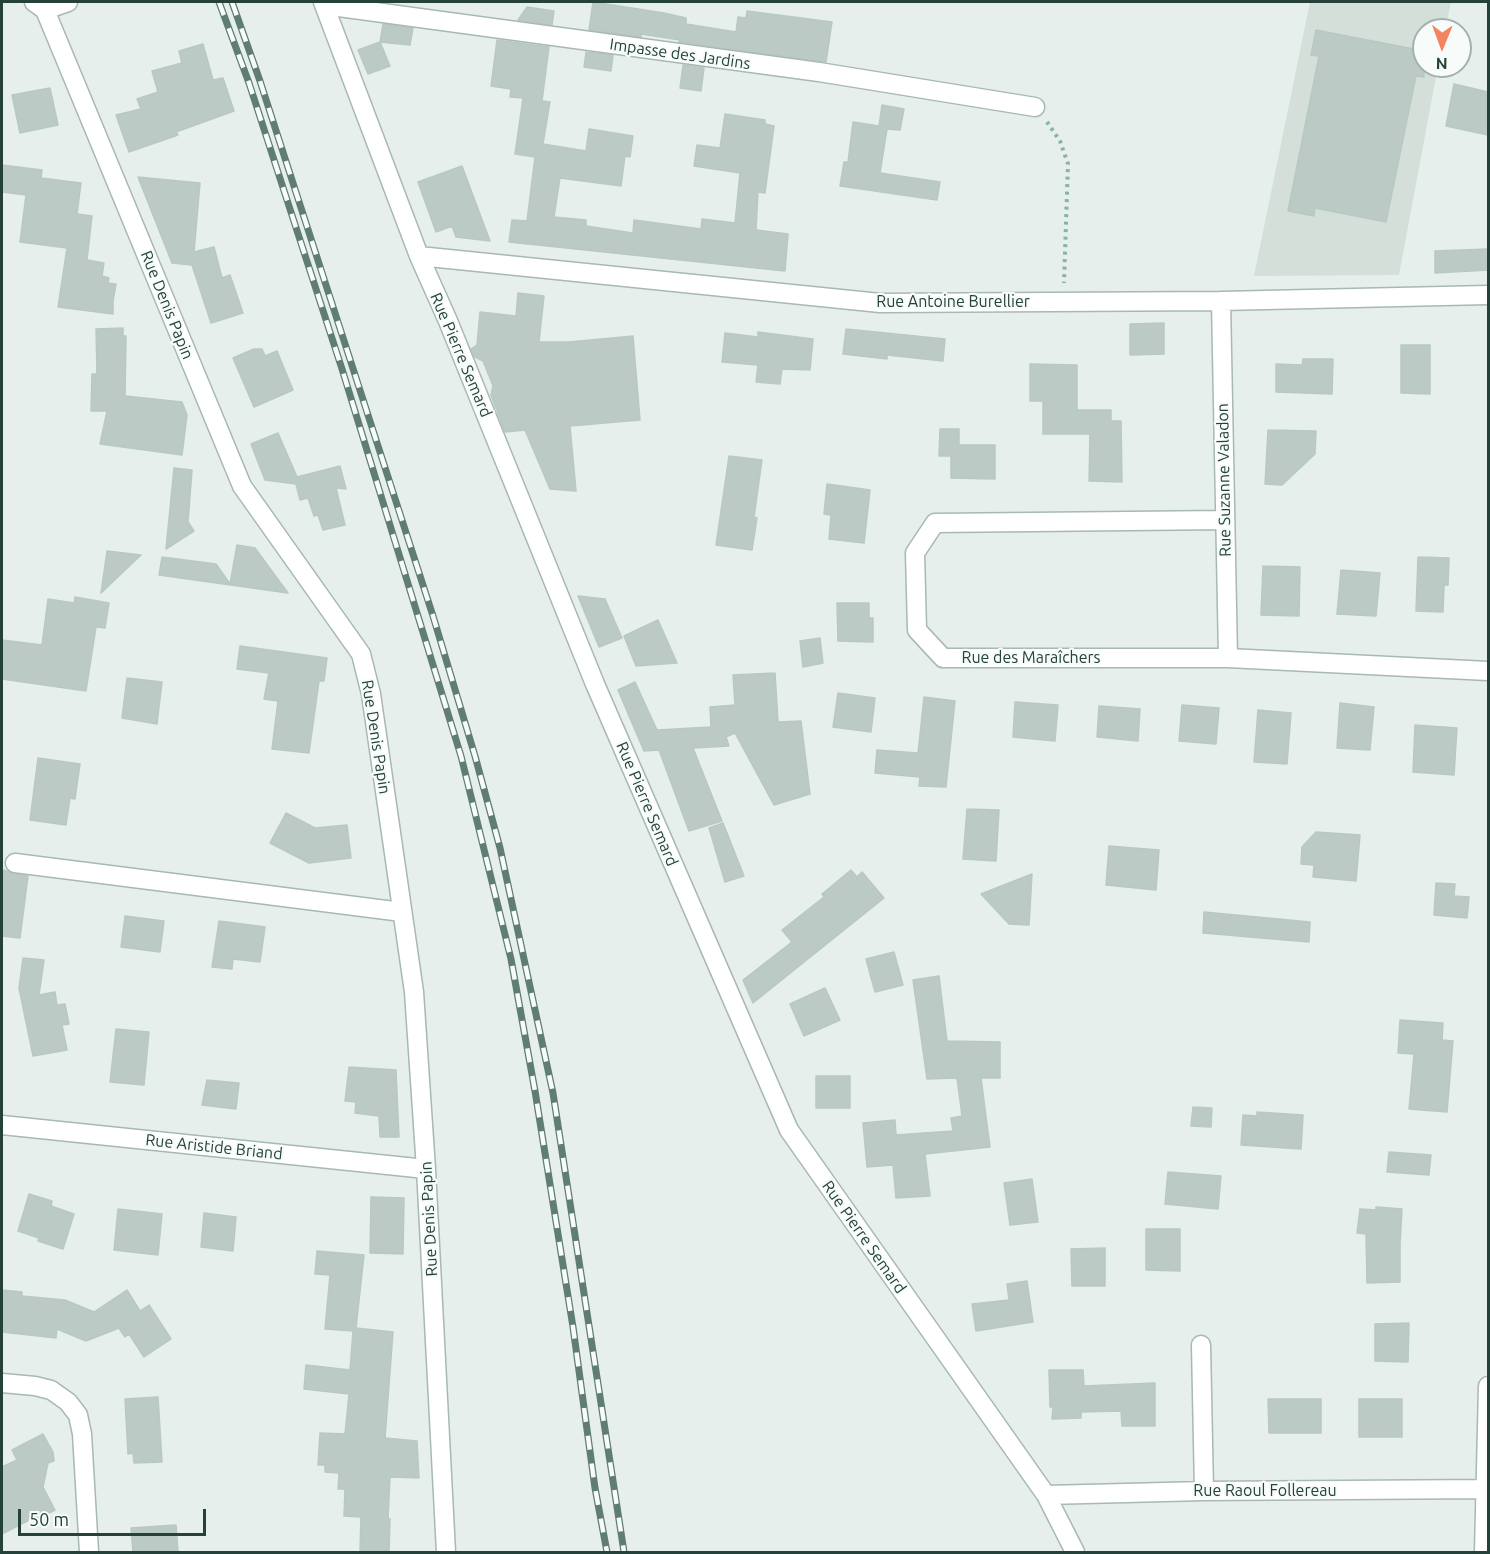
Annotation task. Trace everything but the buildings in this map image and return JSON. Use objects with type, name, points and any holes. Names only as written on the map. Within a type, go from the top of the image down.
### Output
[{"type":"street","points":[[40,6],[68,2]]},
{"type":"street","name":"Impasse des Jardins","points":[[323,3],[819,72],[1035,107]]},
{"type":"street","name":"Rue Pierre Semard","points":[[323,3],[419,256],[448,321],[595,684],[789,1130],[1046,1495],[1075,1552]]},
{"type":"street","name":"Rue Denis Papin","points":[[40,6],[242,486],[361,654],[371,694],[414,992],[426,1169],[446,1552]]},
{"type":"street","name":"Rue Antoine Burellier","points":[[419,256],[880,303],[1221,301],[1488,295]]},
{"type":"street","name":"Rue Suzanne Valadon","points":[[1221,301],[1228,658]]},
{"type":"street","name":"Rue des Maraîchers","points":[[1225,520],[935,523],[915,553],[917,630],[943,658],[1228,658],[1488,671]]},
{"type":"street","points":[[15,863],[402,912]]},
{"type":"street","name":"Rue Aristide Briand","points":[[2,1125],[426,1169]]},
{"type":"street","points":[[1201,1345],[1204,1491]]},
{"type":"street","points":[[2,1383],[51,1390],[68,1402],[78,1415],[82,1434],[89,1552]]},
{"type":"street","points":[[1484,1552],[1488,1386]]},
{"type":"street","name":"Rue Raoul Follereau","points":[[1046,1495],[1204,1491],[1485,1489]]},
{"type":"path","points":[[1035,107],[1060,141],[1068,164],[1063,301]]},
{"type":"shaded area","points":[[1310,2],[1451,2],[1448,18],[1412,18],[1412,78],[1436,78],[1399,275],[1254,276]]},
{"type":"railway","points":[[219,2],[249,83],[342,369],[461,756],[511,959],[535,1091],[573,1327],[595,1488],[607,1552]]},
{"type":"railway","points":[[232,2],[260,81],[433,616],[500,848],[553,1093],[624,1552]]}]
